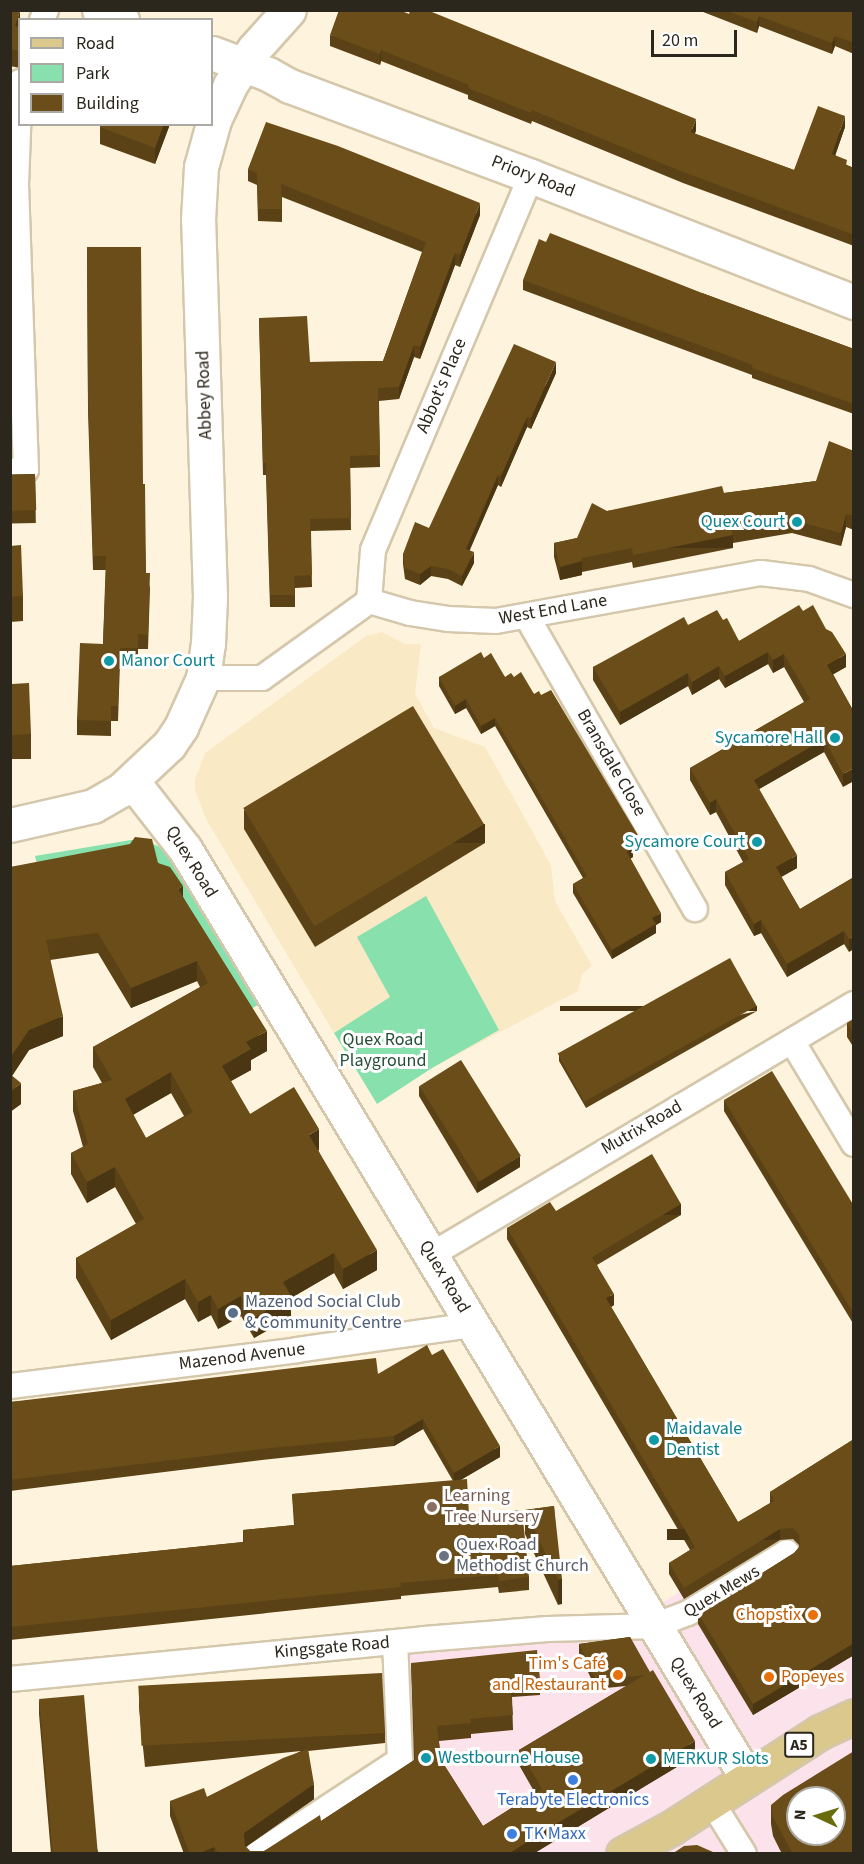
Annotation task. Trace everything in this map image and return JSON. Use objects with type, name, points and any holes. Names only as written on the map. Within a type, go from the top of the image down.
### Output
[{"type":"main road","points":[[99,10],[118,18]]},
{"type":"main road","name":"Abbey Road","points":[[213,123],[242,67],[289,10]]},
{"type":"main road","name":"Priory Road","points":[[213,53],[242,67],[268,74],[290,86],[531,176],[854,302]]},
{"type":"main road","name":"Abbey Road","points":[[132,781],[157,759],[181,727],[203,678],[208,644],[210,597],[198,191],[205,144],[212,126]]},
{"type":"main road","points":[[10,825],[93,806],[132,781]]},
{"type":"main road","name":"Quex Road","points":[[132,781],[180,842],[747,1778]]},
{"type":"main road","name":"A5","points":[[623,1854],[670,1828],[820,1732],[854,1716]]},
{"type":"street","points":[[10,471],[26,470],[16,185],[18,126]]},
{"type":"street","name":"Abbot's Place","points":[[369,601],[373,550],[531,176]]},
{"type":"street","name":"West End Lane","points":[[369,601],[410,613],[448,619],[496,621],[761,573],[809,579],[854,595]]},
{"type":"street","points":[[203,678],[262,678],[369,601]]},
{"type":"street","name":"Bransdale Close","points":[[527,617],[695,909]]},
{"type":"street","name":"Mutrix Road","points":[[431,1255],[573,1168],[854,1004]]},
{"type":"street","points":[[792,1041],[854,1144]]},
{"type":"street","name":"Mazenod Avenue","points":[[10,1386],[473,1325]]},
{"type":"street","name":"Quex Mews","points":[[654,1626],[688,1614],[787,1552]]},
{"type":"street","name":"Kingsgate Road","points":[[10,1678],[548,1629],[654,1626]]},
{"type":"street","points":[[257,1854],[400,1760],[395,1642]]},
{"type":"street","points":[[711,1801],[744,1854]]},
{"type":"shaded area","points":[[382,632],[405,644],[421,644],[415,694],[434,728],[485,747],[551,865],[555,901],[592,966],[582,974],[578,991],[432,1068],[390,997],[334,1033],[206,819],[195,790],[195,779],[205,753],[366,636]]},
{"type":"shaded area","points":[[853,1481],[853,1853],[257,1854],[404,1762],[400,1649],[640,1617]]},
{"type":"green space","points":[[131,840],[146,841],[160,847],[174,860],[261,1003],[248,1011],[42,883],[35,856]]},
{"type":"green space","name":"Quex Road Playground","points":[[426,896],[499,1030],[432,1068],[377,1104],[334,1033],[390,997],[357,937]]},
{"type":"building","points":[[10,10],[20,11],[15,26],[18,27],[18,51],[10,49]]},
{"type":"building","points":[[339,10],[399,10],[409,14],[410,10],[427,10],[696,119],[691,132],[794,170],[818,106],[845,116],[832,154],[847,160],[846,165],[854,168],[854,235],[683,172],[532,110],[531,113],[468,88],[469,85],[381,50],[380,54],[330,35]]},
{"type":"building","points":[[725,10],[854,10],[854,43],[835,36],[832,43],[759,16],[757,22]]},
{"type":"building","points":[[266,122],[338,146],[480,203],[460,255],[455,253],[420,347],[414,345],[399,387],[378,388],[380,455],[350,456],[351,518],[310,519],[312,575],[294,576],[295,595],[270,595],[259,318],[307,316],[310,362],[383,361],[426,242],[281,184],[282,209],[258,209],[257,173],[248,169]]},
{"type":"building","points":[[100,126],[163,126],[155,148]]},
{"type":"building","points":[[550,233],[702,293],[854,349],[854,404],[752,368],[753,365],[523,280],[539,239],[546,242]]},
{"type":"building","points":[[87,247],[141,247],[143,484],[145,484],[146,573],[150,573],[148,635],[138,634],[138,648],[120,648],[118,706],[111,706],[111,721],[77,720],[80,643],[103,644],[106,556],[93,556],[88,397]]},
{"type":"building","points":[[514,344],[556,362],[531,418],[527,417],[501,476],[498,475],[466,549],[474,552],[462,576],[448,569],[431,566],[420,574],[405,568],[403,554],[415,522],[429,528]]},
{"type":"building","points":[[829,441],[854,451],[854,516],[846,514],[841,533],[792,520],[731,529],[733,535],[633,555],[632,548],[582,558],[582,561],[560,567],[554,543],[577,538],[592,503],[607,511],[722,486],[724,493],[816,481]]},
{"type":"building","points":[[35,474],[36,510],[11,511],[10,475]]},
{"type":"building","points":[[21,545],[23,596],[10,597],[10,546]]},
{"type":"building","points":[[799,605],[803,611],[813,605],[826,629],[832,632],[846,654],[827,665],[854,712],[854,768],[843,774],[824,739],[754,780],[797,855],[776,867],[800,909],[854,877],[854,936],[849,939],[844,931],[787,964],[761,920],[754,924],[725,872],[749,859],[716,799],[710,803],[690,768],[810,699],[784,654],[773,660],[768,652],[725,676],[719,666],[692,682],[688,673],[620,712],[593,667],[684,617],[688,625],[717,610],[723,620],[727,618],[739,641]]},
{"type":"building","points":[[481,652],[484,658],[491,653],[505,677],[511,673],[514,677],[521,672],[534,694],[539,691],[541,695],[551,690],[639,837],[630,843],[633,848],[627,852],[661,913],[652,918],[656,924],[612,950],[573,884],[587,876],[495,718],[481,726],[466,699],[455,706],[439,677]]},
{"type":"building","points":[[10,653],[12,684],[29,683],[31,734],[10,735]]},
{"type":"building","points":[[413,706],[484,824],[314,926],[243,808]]},
{"type":"building","points":[[135,837],[152,839],[158,863],[170,867],[183,886],[178,889],[267,1031],[246,1042],[251,1049],[222,1066],[250,1114],[294,1087],[319,1129],[309,1135],[377,1250],[343,1269],[334,1253],[283,1282],[291,1296],[254,1318],[241,1296],[218,1309],[211,1295],[198,1302],[185,1279],[111,1320],[76,1258],[144,1219],[115,1167],[87,1182],[71,1153],[88,1144],[73,1091],[112,1080],[93,1047],[208,983],[197,961],[131,988],[98,933],[46,940],[63,1016],[29,1030],[10,1058],[10,867],[130,844]],"holes":[[[171,1072],[193,1112],[146,1138],[125,1099]]]},
{"type":"building","points":[[730,958],[757,1006],[584,1102],[558,1054]]},
{"type":"building","points":[[854,1019],[854,1034],[847,1023]]},
{"type":"building","points":[[461,1060],[521,1156],[479,1182],[419,1086]]},
{"type":"building","points":[[772,1071],[854,1206],[854,1314],[724,1100]]},
{"type":"building","points":[[10,1074],[21,1083],[10,1092]]},
{"type":"building","points":[[652,1154],[681,1204],[592,1257],[614,1294],[606,1298],[738,1522],[774,1501],[770,1492],[854,1439],[854,1643],[753,1704],[698,1613],[794,1553],[800,1547],[799,1534],[793,1528],[780,1529],[684,1588],[669,1563],[695,1547],[507,1228],[550,1202],[556,1211]]},
{"type":"building","points":[[427,1345],[432,1355],[443,1349],[500,1446],[454,1473],[423,1419],[394,1436],[262,1449],[10,1480],[10,1402],[376,1358],[378,1374]]},
{"type":"building","points":[[467,1479],[469,1515],[522,1510],[529,1577],[499,1581],[498,1575],[400,1583],[401,1587],[10,1627],[10,1566],[244,1542],[243,1530],[295,1525],[292,1494]]},
{"type":"building","points":[[554,1506],[562,1579],[558,1580],[525,1510]]},
{"type":"building","points":[[630,1637],[650,1672],[645,1675],[596,1680],[579,1644]]},
{"type":"building","points":[[537,1650],[540,1679],[510,1682],[513,1715],[470,1719],[471,1723],[437,1726],[441,1760],[483,1826],[542,1789],[519,1750],[653,1670],[695,1741],[508,1854],[219,1854],[214,1847],[198,1854],[190,1854],[170,1801],[204,1788],[207,1797],[283,1758],[308,1749],[314,1784],[244,1833],[245,1846],[250,1851],[264,1851],[320,1815],[321,1821],[415,1760],[411,1663]]},
{"type":"building","points":[[382,1673],[385,1733],[141,1746],[138,1686]]},
{"type":"building","points":[[84,1695],[98,1854],[53,1854],[39,1699]]},
{"type":"building","points":[[854,1751],[854,1854],[793,1854],[789,1846],[846,1846],[846,1786],[798,1786]]},
{"type":"building","points":[[786,1793],[786,1841],[773,1817],[771,1805]]},
{"type":"building","points":[[697,1845],[713,1854],[672,1854],[684,1846]]},
{"type":"place","name":"Quex Court","points":[[797,522]]},
{"type":"place","name":"Manor Court","points":[[109,661]]},
{"type":"place","name":"Sycamore Hall","points":[[835,738]]},
{"type":"place","name":"Sycamore Court","points":[[757,842]]},
{"type":"place","name":"Mazenod Social Club & Community Centre","points":[[233,1313]]},
{"type":"place","name":"Maidavale Dentist","points":[[654,1440]]},
{"type":"place","name":"Learning Tree Nursery","points":[[432,1507]]},
{"type":"place","name":"Quex Road Methodist Church","points":[[444,1556]]},
{"type":"place","name":"Chopstix","points":[[813,1615]]},
{"type":"place","name":"Tim's Café and Restaurant","points":[[618,1675]]},
{"type":"place","name":"Popeyes","points":[[769,1677]]},
{"type":"place","name":"Westbourne House","points":[[426,1758]]},
{"type":"place","name":"MERKUR Slots","points":[[651,1759]]},
{"type":"place","name":"Terabyte Electronics","points":[[573,1780]]},
{"type":"place","name":"TK Maxx","points":[[512,1834]]}]
